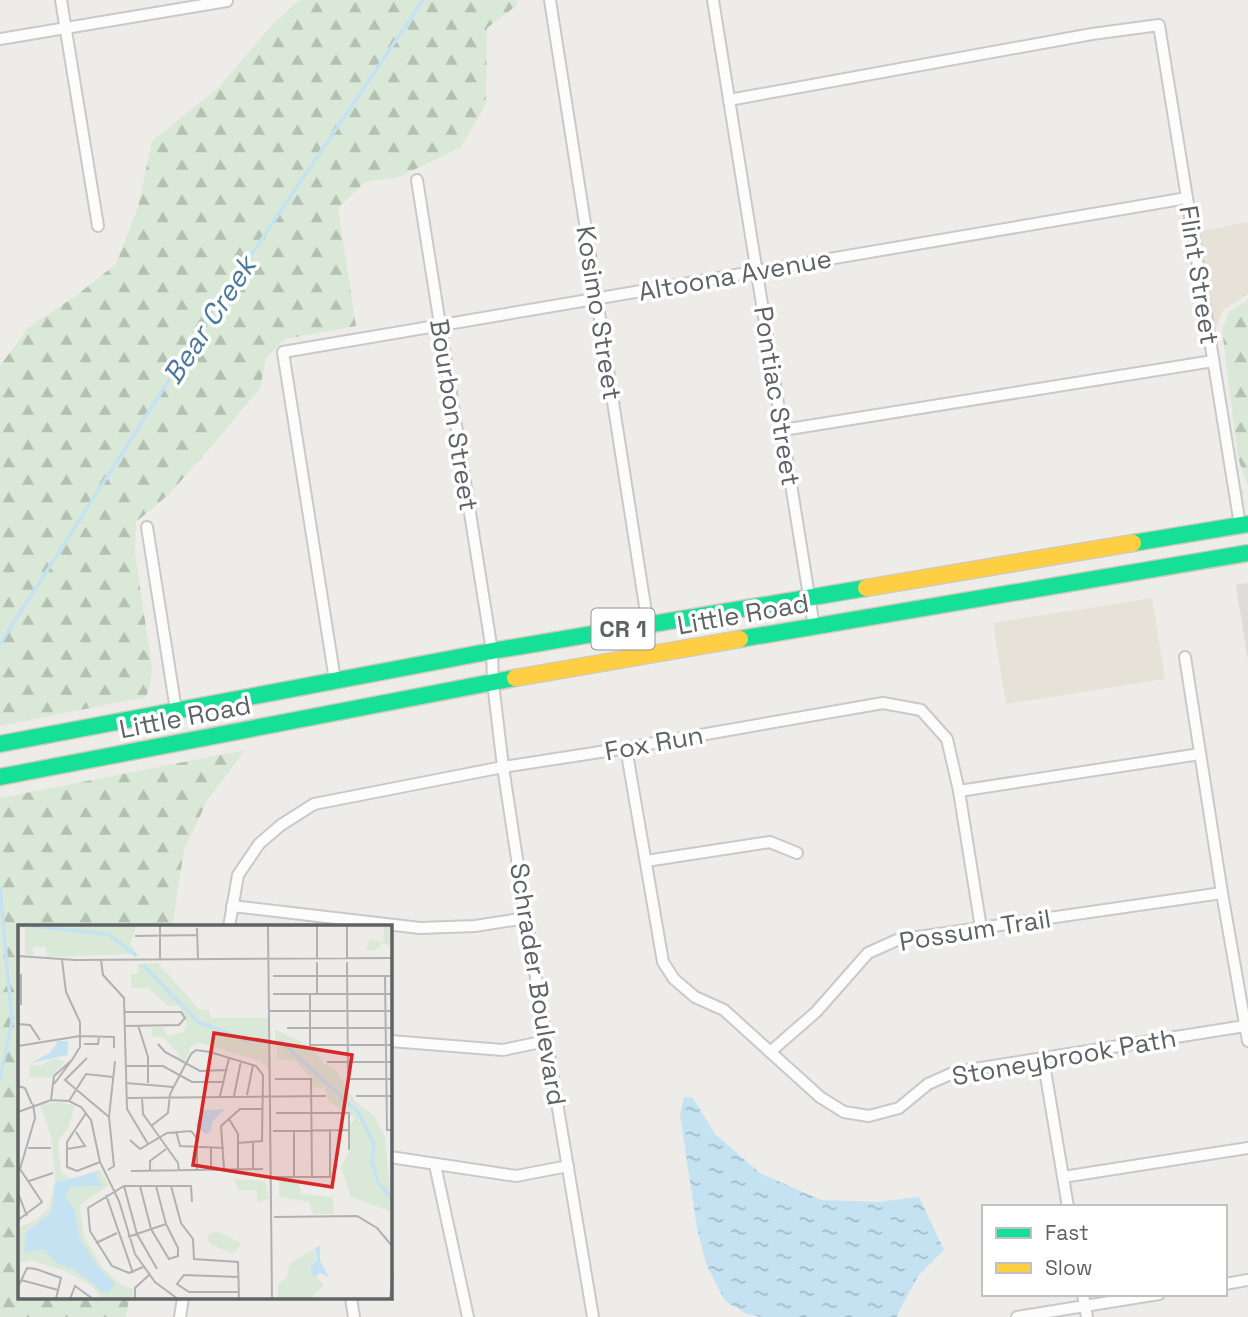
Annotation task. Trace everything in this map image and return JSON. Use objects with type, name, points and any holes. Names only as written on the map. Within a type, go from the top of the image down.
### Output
[{"type":"main road","name":"Little Road","points":[[0,744],[492,650],[1244,524]]},
{"type":"main road","name":"Little Road","points":[[0,777],[421,695],[1248,553]]},
{"type":"street","points":[[61,0],[98,226]]},
{"type":"street","name":"Kosimo Street","points":[[550,0],[648,625]]},
{"type":"street","name":"Pontiac Street","points":[[713,0],[814,627]]},
{"type":"street","points":[[0,39],[227,1]]},
{"type":"street","name":"Flint Street","points":[[729,100],[1092,34],[1159,25],[1213,360],[1244,524]]},
{"type":"street","name":"Bourbon Street","points":[[417,180],[492,650]]},
{"type":"street","name":"Altoona Avenue","points":[[335,681],[283,352],[1187,198]]},
{"type":"street","points":[[783,430],[1213,360]]},
{"type":"street","points":[[147,527],[176,710]]},
{"type":"street","name":"Schrader Boulevard","points":[[492,650],[503,767],[593,1317]]},
{"type":"street","points":[[1185,657],[1248,1041]]},
{"type":"street","name":"Fox Run","points":[[229,925],[238,875],[259,844],[281,825],[314,804],[503,767],[883,703],[921,710],[947,739],[959,791],[981,928]]},
{"type":"street","name":"Stoneybrook Path","points":[[626,748],[663,962],[674,979],[695,997],[724,1010],[820,1097],[844,1112],[869,1116],[898,1108],[928,1084],[955,1072],[1245,1026]]},
{"type":"street","points":[[959,791],[1200,754]]},
{"type":"street","points":[[646,861],[770,842],[797,853]]},
{"type":"street","name":"Possum Trail","points":[[771,1052],[816,1012],[868,953],[897,940],[1222,893]]},
{"type":"street","points":[[232,906],[421,928],[475,926],[526,918]]},
{"type":"street","points":[[392,1041],[503,1050],[546,1041]]},
{"type":"street","points":[[1043,1058],[1068,1205]]},
{"type":"street","points":[[1063,1177],[1248,1148]]},
{"type":"street","points":[[392,1157],[516,1176],[568,1166]]},
{"type":"street","points":[[435,1164],[468,1317]]},
{"type":"street","points":[[1227,1284],[1248,1280]]},
{"type":"street","points":[[1017,1317],[1147,1296]]},
{"type":"shaded area","points":[[1248,222],[1248,294],[1224,309],[1215,330],[1231,459],[1245,494],[1229,497],[1186,234]]},
{"type":"shaded area","points":[[1248,583],[1248,661],[1236,585]]},
{"type":"shaded area","points":[[1152,598],[1165,679],[1006,704],[993,623]]},
{"type":"green space","points":[[299,0],[518,0],[516,6],[487,28],[486,104],[461,147],[399,177],[365,182],[338,208],[356,326],[285,339],[266,358],[260,388],[169,494],[136,522],[135,554],[152,667],[146,697],[0,726],[0,366],[28,328],[77,295],[116,264],[138,207],[152,141],[218,88],[273,24]]},
{"type":"green space","points":[[1248,300],[1248,486],[1238,458],[1222,329],[1230,311]]},
{"type":"green space","points":[[245,750],[207,801],[184,850],[172,925],[18,925],[18,1300],[129,1300],[126,1317],[0,1317],[0,798]]},
{"type":"water","points":[[684,1097],[693,1098],[715,1134],[760,1173],[821,1200],[878,1202],[919,1197],[944,1250],[919,1275],[897,1317],[761,1317],[747,1314],[725,1301],[706,1264],[697,1228],[680,1115]]},
{"type":"waterway","name":"Bear Creek","points":[[0,644],[212,313],[423,0]]},
{"type":"waterway","points":[[0,888],[12,1022],[0,1078]]},
{"type":"traffic: fast","points":[[1133,543],[1248,524]]},
{"type":"traffic: fast","points":[[740,639],[1248,553]]},
{"type":"traffic: fast","points":[[0,744],[492,651],[866,588]]},
{"type":"traffic: fast","points":[[0,777],[515,678]]},
{"type":"traffic: slow","points":[[866,588],[1133,543]]},
{"type":"traffic: slow","points":[[515,678],[740,639]]}]
